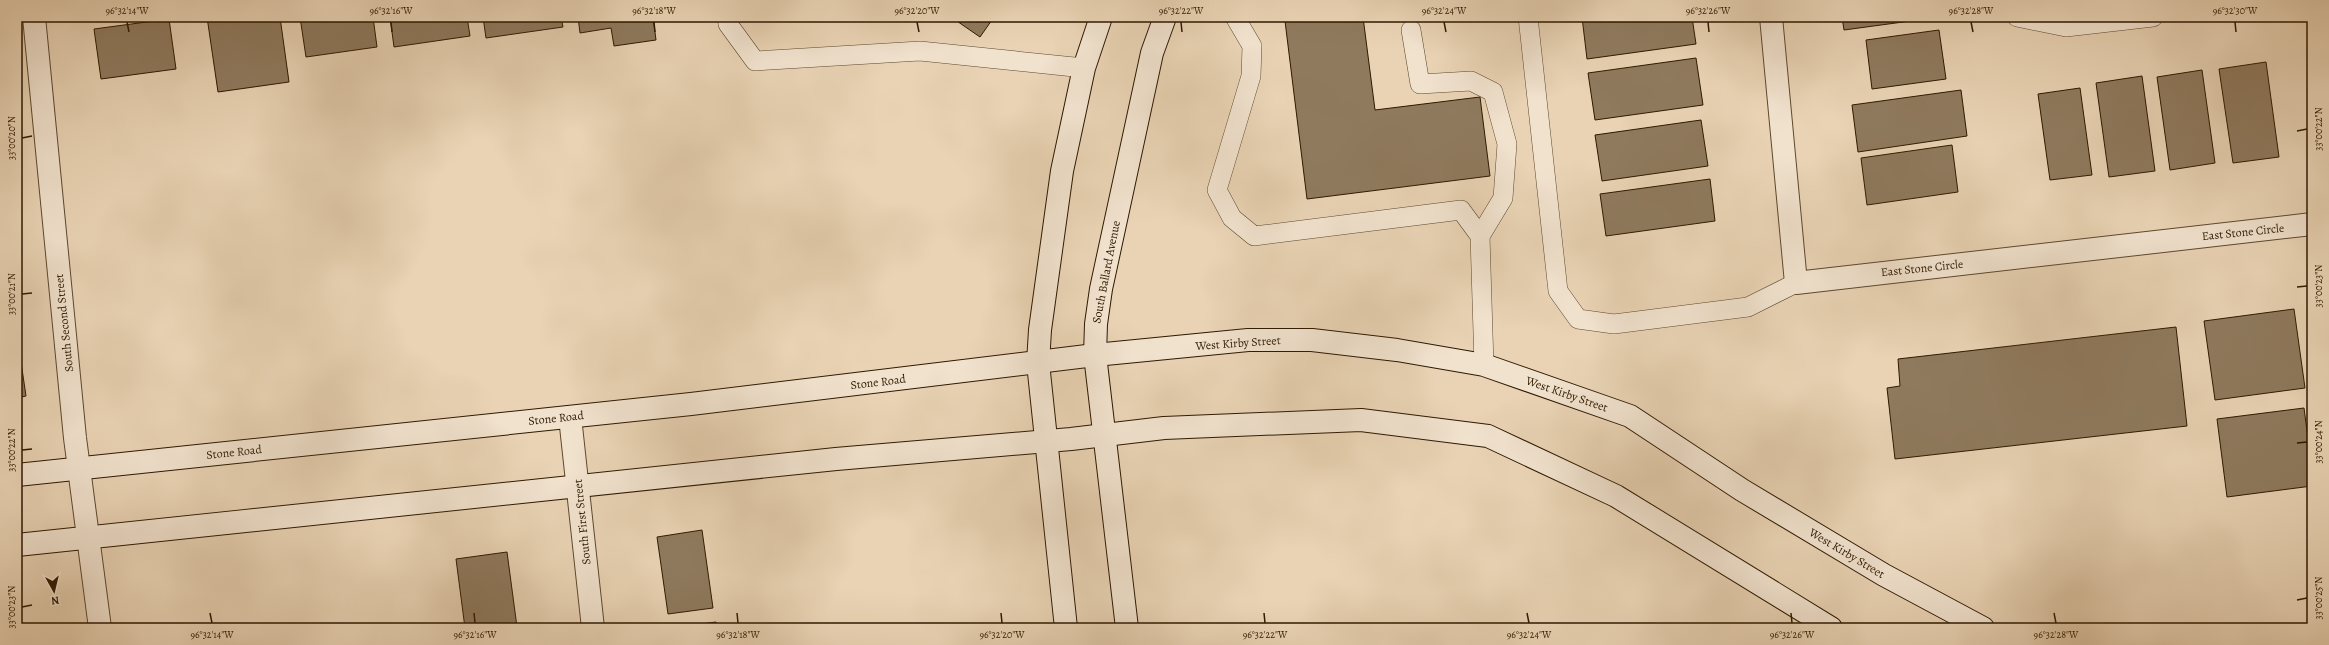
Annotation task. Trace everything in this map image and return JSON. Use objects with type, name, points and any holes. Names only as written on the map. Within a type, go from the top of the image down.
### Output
[{"type":"main road","name":"South Second Street","points":[[34,17],[79,469],[100,628]]},
{"type":"main road","points":[[1066,628],[1038,363],[1040,330],[1062,171],[1084,68],[1101,17]]},
{"type":"main road","name":"South Ballard Avenue","points":[[1127,628],[1095,355],[1096,324],[1100,289],[1152,53],[1165,17]]},
{"type":"main road","points":[[1771,17],[1796,283]]},
{"type":"main road","name":"East Stone Circle","points":[[1796,283],[2312,224]]},
{"type":"main road","name":"West Kirby Street","points":[[1095,355],[1248,340],[1312,340],[1397,350],[1484,365],[1630,416],[1742,490],[1884,575],[1983,628]]},
{"type":"main road","name":"Stone Road","points":[[17,475],[570,417],[1038,363],[1095,355]]},
{"type":"main road","name":"South First Street","points":[[570,417],[593,628]]},
{"type":"main road","points":[[17,545],[305,516],[578,485],[836,459],[1045,440],[1071,439],[1164,428],[1361,420],[1488,436],[1616,496],[1831,628]]},
{"type":"lane","points":[[727,17],[728,24],[755,61],[920,51],[1084,68]]},
{"type":"lane","points":[[1235,17],[1252,46],[1251,76],[1216,190],[1232,218],[1254,236],[1461,210],[1480,236]]},
{"type":"lane","points":[[1528,17],[1558,291],[1578,319],[1614,324],[1748,307],[1796,283]]},
{"type":"lane","points":[[2017,17],[2066,28],[2153,17]]},
{"type":"lane","points":[[1411,30],[1420,84],[1472,81],[1494,92],[1507,144],[1503,198],[1480,236],[1484,365]]},
{"type":"building","points":[[207,17],[280,17],[289,82],[218,92]]},
{"type":"building","points":[[300,17],[373,17],[377,47],[306,57]]},
{"type":"building","points":[[390,17],[467,17],[470,36],[394,47]]},
{"type":"building","points":[[483,17],[561,17],[563,27],[486,38]]},
{"type":"building","points":[[578,17],[653,17],[656,40],[614,46],[611,28],[580,33]]},
{"type":"building","points":[[951,17],[994,17],[980,37]]},
{"type":"building","points":[[1315,17],[1363,17],[1375,110],[1480,97],[1490,176],[1307,199],[1285,21]]},
{"type":"building","points":[[1582,17],[1692,17],[1696,44],[1587,59]]},
{"type":"building","points":[[1842,17],[1940,17],[1844,30]]},
{"type":"building","points":[[169,19],[176,69],[101,79],[94,29]]},
{"type":"building","points":[[1939,30],[1946,79],[1872,89],[1866,40]]},
{"type":"building","points":[[1696,58],[1703,105],[1595,120],[1588,73]]},
{"type":"building","points":[[2266,62],[2279,157],[2233,163],[2219,69]]},
{"type":"building","points":[[2202,70],[2215,163],[2170,170],[2157,77]]},
{"type":"building","points":[[2142,76],[2155,171],[2109,177],[2096,83]]},
{"type":"building","points":[[2080,88],[2092,175],[2050,180],[2038,94]]},
{"type":"building","points":[[1961,90],[1967,136],[1858,152],[1852,105]]},
{"type":"building","points":[[1701,120],[1708,166],[1602,181],[1595,135]]},
{"type":"building","points":[[1952,145],[1958,192],[1867,205],[1861,158]]},
{"type":"building","points":[[1710,179],[1715,221],[1606,236],[1600,194]]},
{"type":"building","points":[[2294,309],[2305,388],[2215,400],[2204,321]]},
{"type":"building","points":[[2176,327],[2187,426],[1895,459],[1887,388],[1900,386],[1898,359]]},
{"type":"building","points":[[17,335],[26,396],[17,398]]},
{"type":"building","points":[[2304,408],[2312,469],[2312,486],[2227,497],[2217,419]]},
{"type":"building","points":[[702,530],[713,608],[668,614],[657,537]]},
{"type":"building","points":[[507,552],[517,627],[465,628],[456,559]]},
{"type":"building","points":[[716,622],[717,628],[670,628]]}]
